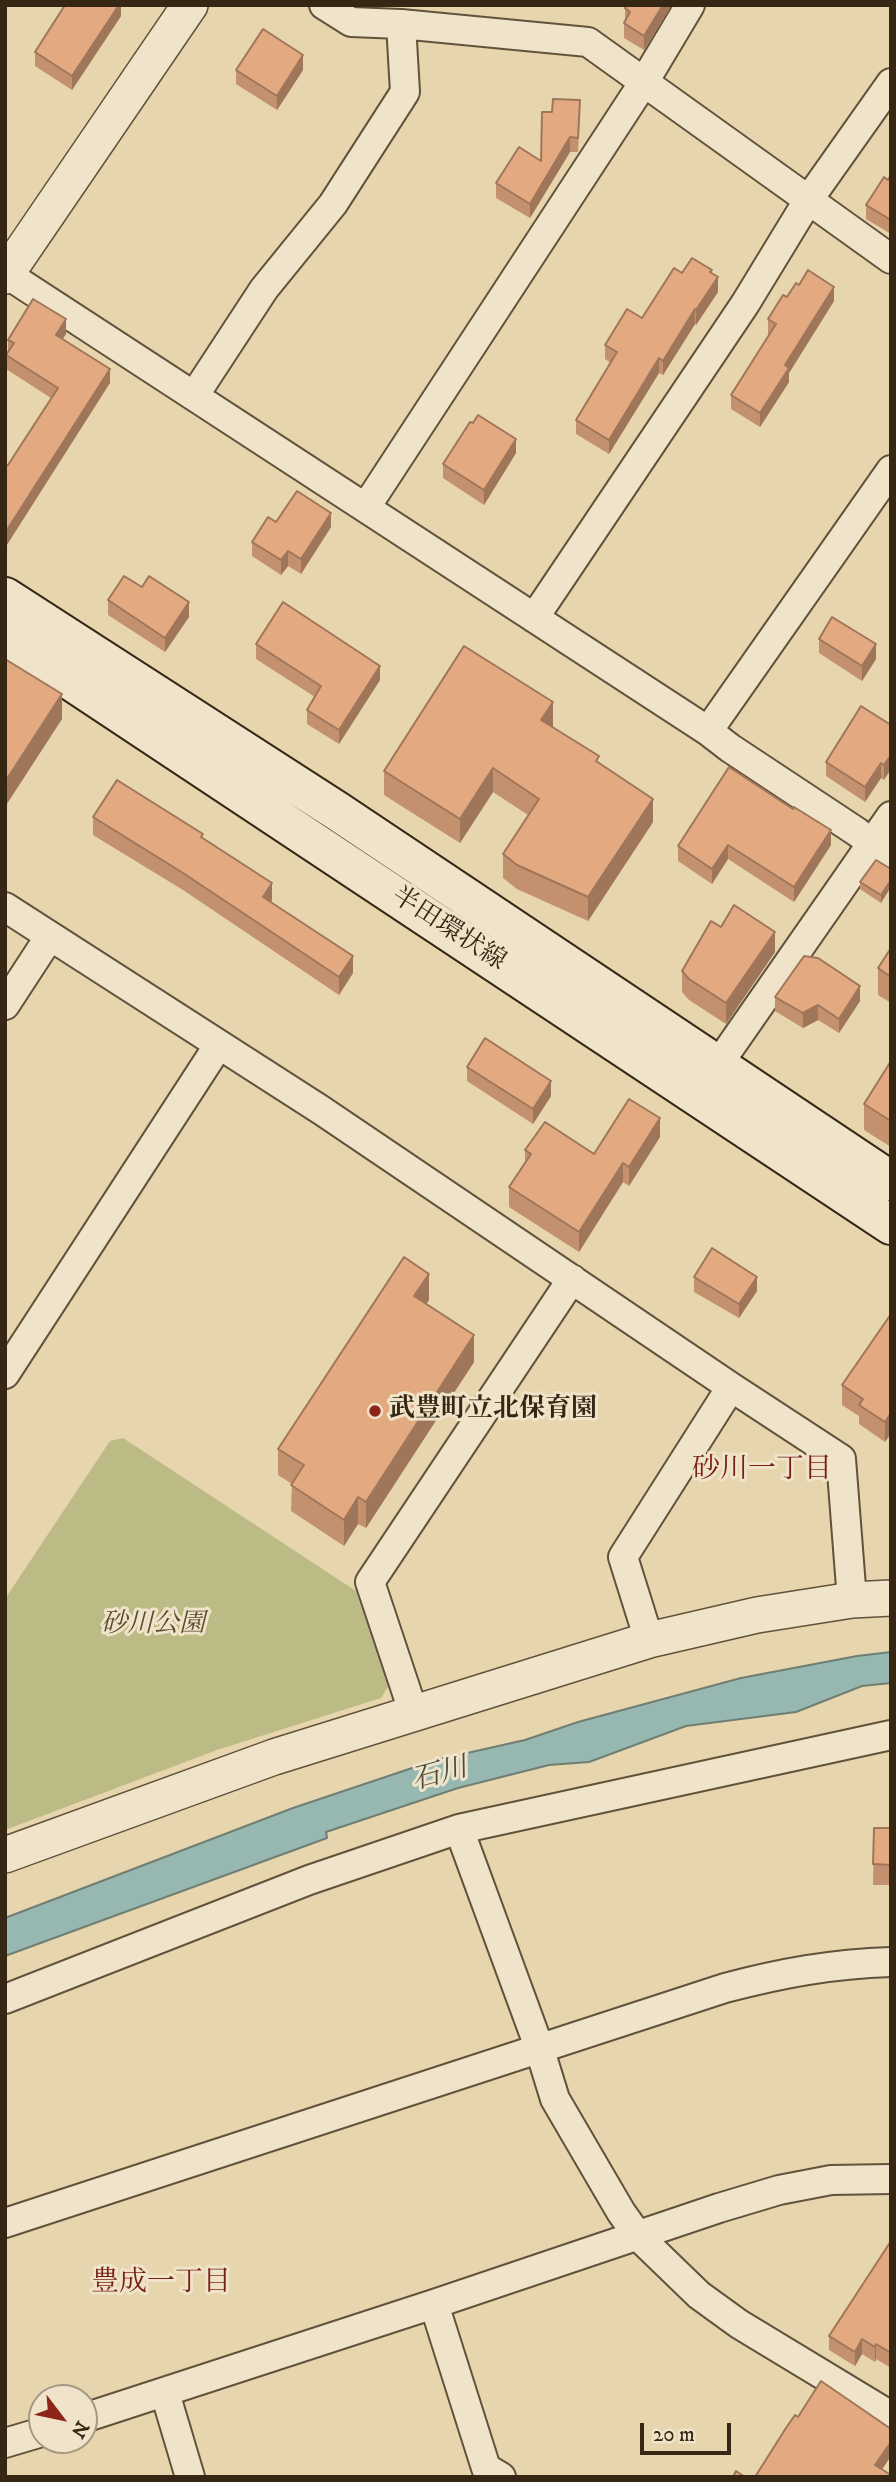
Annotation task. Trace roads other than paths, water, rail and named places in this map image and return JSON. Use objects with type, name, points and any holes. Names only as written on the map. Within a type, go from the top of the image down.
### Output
[{"type":"main road","name":"半田環状線","points":[[5,597],[337,811],[891,1181]]},
{"type":"main road","name":"半田環状線","points":[[5,637],[891,1225]]},
{"type":"street","points":[[190,5],[6,274],[708,731],[881,850]]},
{"type":"street","points":[[324,5],[351,22],[401,24],[588,42],[891,259]]},
{"type":"street","points":[[366,507],[644,82],[690,5]]},
{"type":"street","points":[[194,396],[264,289],[333,204],[405,92],[401,24]]},
{"type":"street","points":[[534,618],[745,304],[809,200],[891,82]]},
{"type":"street","points":[[708,731],[891,470]]},
{"type":"street","points":[[717,1066],[881,850],[891,816]]},
{"type":"street","points":[[5,907],[321,1110],[841,1459],[852,1600]]},
{"type":"street","points":[[5,1004],[50,936]]},
{"type":"street","points":[[5,1374],[218,1046]]},
{"type":"street","points":[[414,1714],[370,1582],[572,1279]]},
{"type":"street","points":[[649,1640],[623,1557],[731,1387]]},
{"type":"street","points":[[5,1855],[274,1757],[649,1640],[757,1615],[852,1600],[891,1598]]},
{"type":"street","points":[[5,1999],[309,1880],[459,1829],[891,1735]]},
{"type":"street","points":[[459,1829],[540,2047],[555,2099],[621,2212],[638,2236],[699,2295],[739,2324],[891,2416]]},
{"type":"street","points":[[5,2224],[725,1988],[786,1973],[841,1964],[891,1962]]},
{"type":"street","points":[[98,2414],[779,2190],[831,2180],[891,2179]]},
{"type":"street","points":[[434,2304],[486,2468],[501,2477]]},
{"type":"street","points":[[165,2393],[190,2477]]},
{"type":"street","points":[[5,2443],[28,2436]]},
{"type":"water","name":"石川","points":[[891,1652],[891,1683],[862,1686],[796,1712],[686,1726],[589,1762],[549,1765],[458,1788],[326,1832],[327,1838],[5,1956],[5,1918],[293,1808],[436,1760],[525,1740],[578,1722],[741,1678]]},
{"type":"place","name":"武豊町立北保育園","points":[[375,1411]]},
{"type":"district","name":"砂川一丁目","points":[[762,1471]]},
{"type":"district","name":"豊成一丁目","points":[[161,2284]]},
{"type":"park label","name":"砂川公園","points":[[153,1626]]}]
